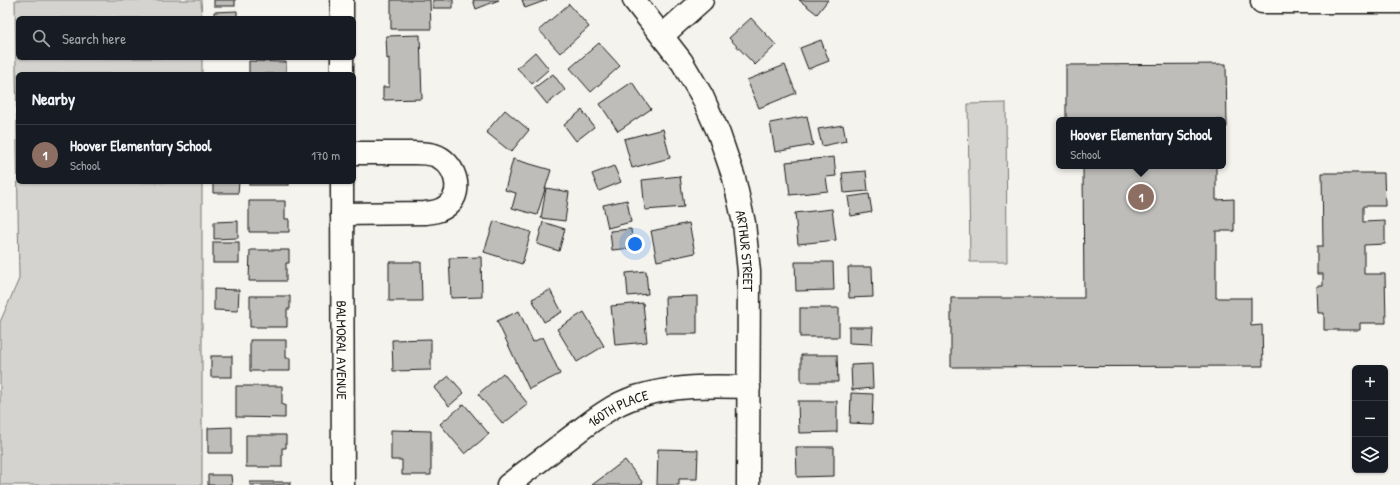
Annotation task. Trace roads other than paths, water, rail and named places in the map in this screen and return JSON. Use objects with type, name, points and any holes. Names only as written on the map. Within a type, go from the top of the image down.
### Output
[{"type":"street","points":[[342,0],[342,16]]},
{"type":"street","name":"ARTHUR STREET","points":[[634,0],[682,62],[702,96],[719,134],[734,178],[744,223],[749,272],[748,485]]},
{"type":"street","points":[[662,36],[702,0]]},
{"type":"street","points":[[1262,1],[1400,2]]},
{"type":"street","points":[[342,60],[342,72]]},
{"type":"street","points":[[342,214],[432,212],[438,211],[449,204],[455,196],[456,182],[452,169],[444,160],[434,155],[422,153],[356,153]]},
{"type":"street","name":"BALMORAL AVENUE","points":[[342,184],[343,485]]},
{"type":"street","name":"160TH PLACE","points":[[508,485],[595,418],[615,406],[635,397],[664,390],[695,386],[749,387]]},
{"type":"place","name":"Hoover Elementary School","points":[[1141,197]]}]
